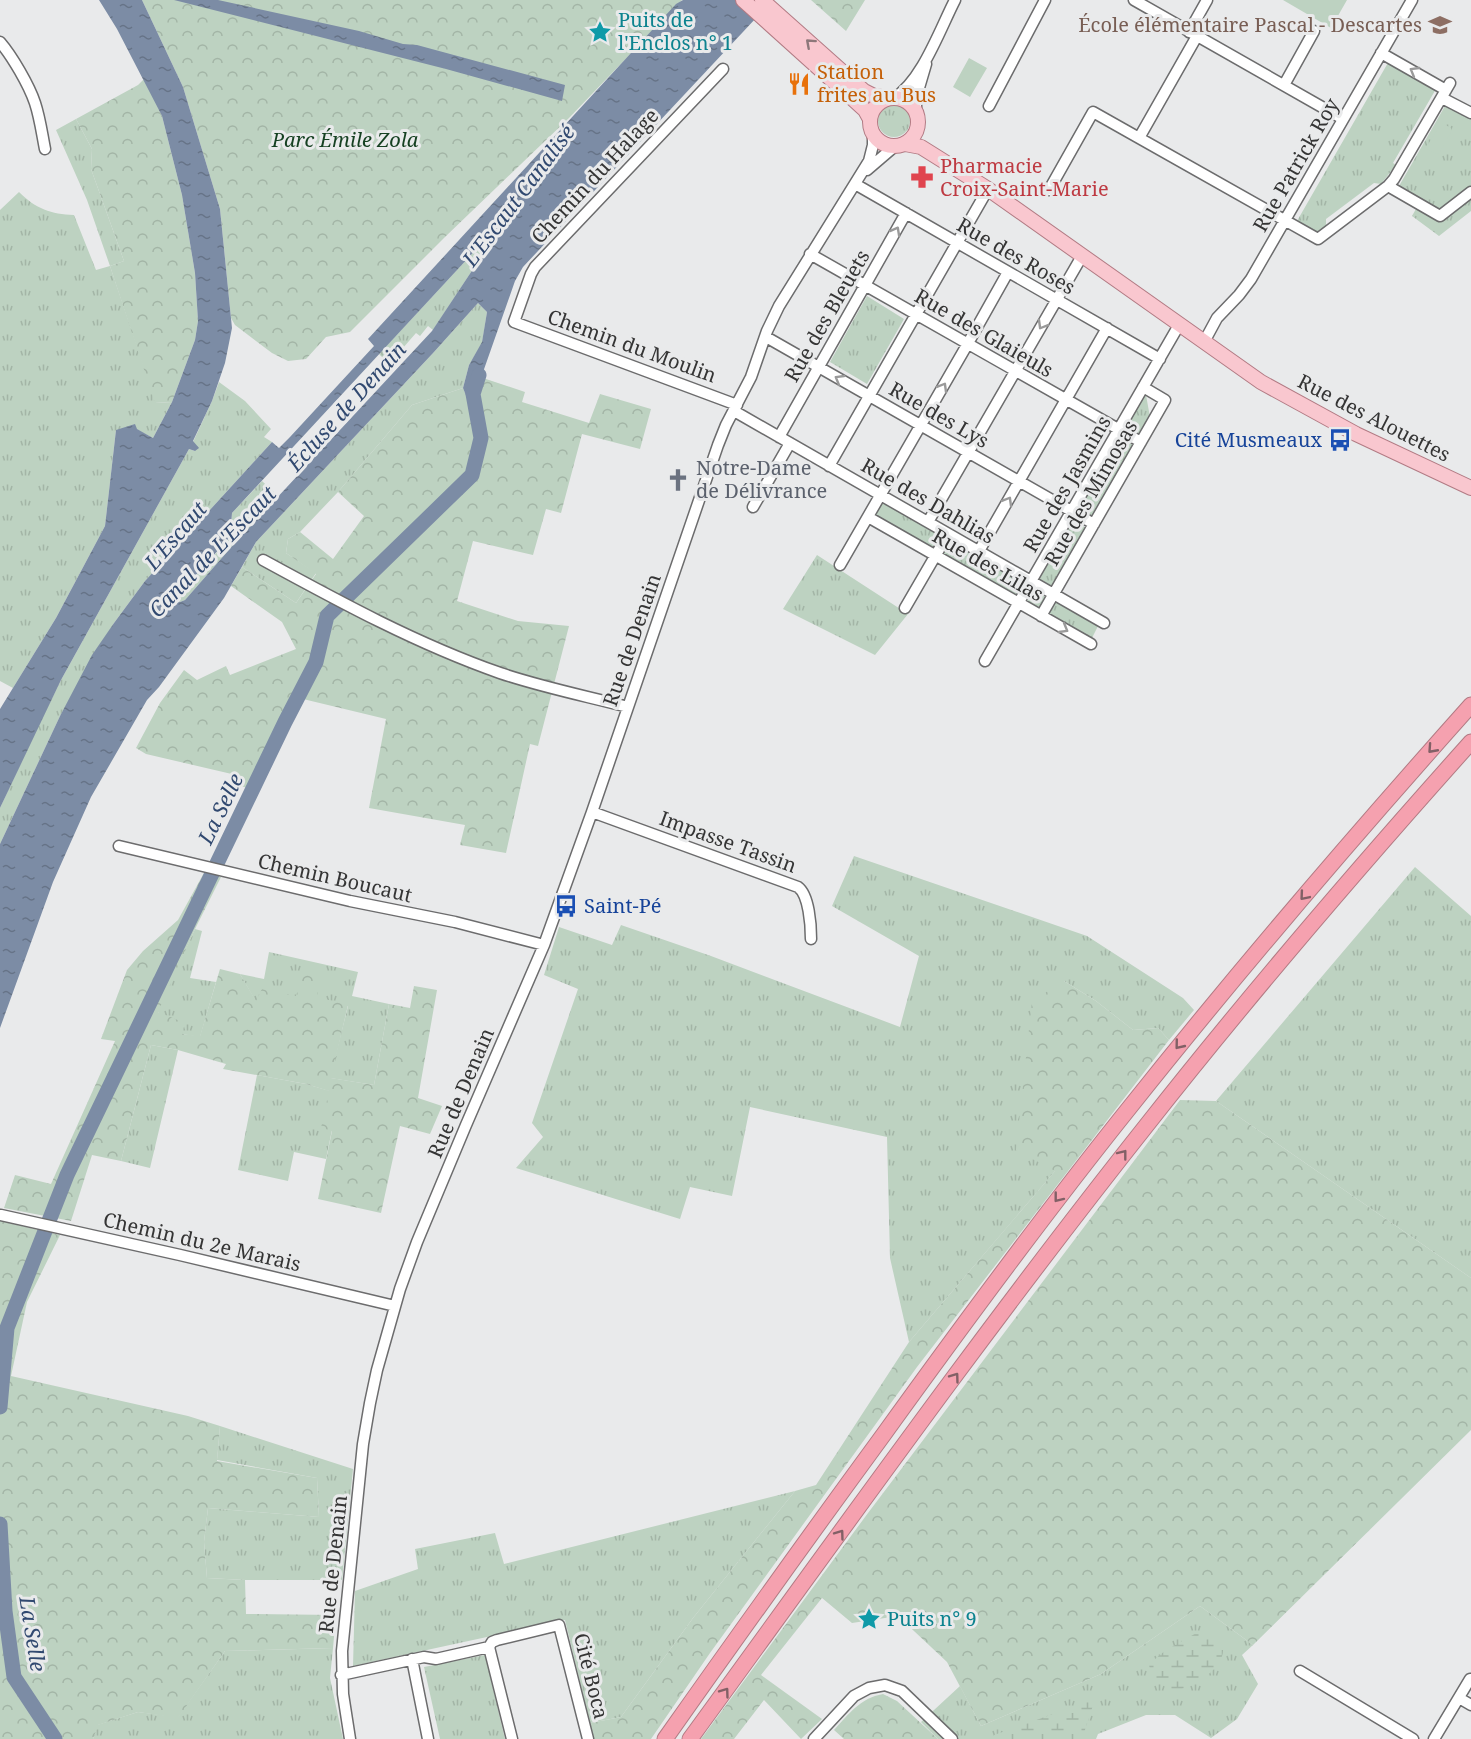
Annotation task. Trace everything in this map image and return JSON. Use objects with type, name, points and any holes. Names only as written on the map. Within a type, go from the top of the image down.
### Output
[{"type":"highway","points":[[665,1739],[966,1321],[1087,1162],[1266,940],[1471,705]]},
{"type":"highway","points":[[690,1739],[1013,1298],[1138,1136],[1303,934],[1471,742]]},
{"type":"main road","points":[[743,0],[776,21],[864,91],[874,96],[906,101],[917,117],[927,139],[988,189]]},
{"type":"main road","points":[[762,0],[776,21],[870,119],[873,134],[881,142],[921,147],[988,189],[1257,379]]},
{"type":"main road","points":[[870,119],[876,106],[891,98]]},
{"type":"main road","points":[[900,145],[913,137],[917,117]]},
{"type":"main road","name":"Rue des Alouettes","points":[[1257,379],[1356,434],[1471,488]]},
{"type":"main road","name":"Rue des Alouettes","points":[[1257,379],[1296,408],[1337,434],[1471,496]]},
{"type":"street","points":[[891,98],[906,88],[928,54],[955,0]]},
{"type":"street","points":[[989,106],[1045,0]]},
{"type":"street","points":[[1134,0],[1343,119]]},
{"type":"street","points":[[1139,138],[1193,34],[1207,0]]},
{"type":"street","name":"Rue Patrick Roy","points":[[1204,342],[1217,318],[1251,279],[1412,0]]},
{"type":"street","points":[[1284,85],[1314,31]]},
{"type":"street","points":[[0,42],[10,55],[33,98],[45,149]]},
{"type":"street","points":[[1381,53],[1446,90],[1471,113]]},
{"type":"street","points":[[917,117],[916,98],[928,54]]},
{"type":"street","name":"Chemin du Halage","points":[[514,322],[535,267],[723,69]]},
{"type":"street","points":[[1049,190],[1093,112],[1318,239],[1388,186],[1397,175],[1446,90]]},
{"type":"street","points":[[856,182],[872,154],[873,134]]},
{"type":"street","points":[[856,182],[876,162],[900,145]]},
{"type":"street","name":"Rue des Roses","points":[[856,182],[1160,358]]},
{"type":"street","name":"Rue de Denain","points":[[350,1739],[341,1674],[344,1624],[368,1413],[377,1370],[403,1280],[544,945],[721,437],[754,371],[779,306],[856,182]]},
{"type":"street","points":[[1388,186],[1440,216],[1471,192]]},
{"type":"street","points":[[829,466],[988,189]]},
{"type":"street","name":"Rue des Bleuets","points":[[778,436],[906,213]]},
{"type":"street","name":"Rue des Glaieuls","points":[[810,254],[1014,372],[1141,442]]},
{"type":"street","points":[[928,522],[1082,256]]},
{"type":"street","points":[[840,565],[1008,272]]},
{"type":"street","name":"Chemin du Moulin","points":[[514,322],[736,408]]},
{"type":"street","name":"Rue des Jasmins","points":[[985,661],[1179,325]]},
{"type":"street","points":[[979,552],[1107,328]]},
{"type":"street","name":"Rue des Lys","points":[[766,337],[1094,524]]},
{"type":"street","name":"Rue des Mimosas","points":[[1041,616],[1165,400],[1143,387]]},
{"type":"street","name":"Rue des Mimosas","points":[[1143,387],[1150,398],[1154,420]]},
{"type":"street","name":"Rue des Dahlias","points":[[736,408],[829,466],[1104,623]]},
{"type":"street","points":[[753,507],[790,443]]},
{"type":"street","name":"Rue des Lilas","points":[[868,517],[1091,644]]},
{"type":"street","points":[[905,608],[948,534]]},
{"type":"street","points":[[263,560],[410,637],[499,672],[628,707]]},
{"type":"street","name":"Impasse Tassin","points":[[592,812],[798,887],[806,898],[811,939]]},
{"type":"street","name":"Chemin Boucaut","points":[[119,846],[350,901],[455,922],[544,945]]},
{"type":"street","name":"Chemin du 2e Marais","points":[[1,1215],[395,1306]]},
{"type":"street","name":"Cité Boca","points":[[341,1674],[426,1656],[436,1659],[489,1647],[497,1640],[560,1625],[588,1739]]},
{"type":"street","points":[[489,1647],[512,1739]]},
{"type":"street","points":[[411,1659],[428,1739]]},
{"type":"street","points":[[1300,1671],[1413,1739]]},
{"type":"street","points":[[1434,1739],[1470,1679]]},
{"type":"street","points":[[814,1739],[858,1694],[869,1688],[885,1685],[902,1691],[952,1739]]},
{"type":"street","points":[[1459,1698],[1471,1705]]},
{"type":"green space","name":"Parc Émile Zola","points":[[142,0],[682,0],[569,118],[350,332],[326,337],[306,359],[288,361],[272,353],[235,325],[231,318],[220,209],[183,87]]},
{"type":"green space","points":[[811,0],[865,0],[846,31]]},
{"type":"green space","points":[[1283,0],[1347,0],[1331,28]]},
{"type":"green space","points":[[969,58],[987,68],[970,97],[953,87]]},
{"type":"green space","points":[[1389,61],[1436,89],[1393,163],[1396,165],[1381,184],[1374,183],[1326,219],[1326,226],[1317,232],[1297,221]]},
{"type":"green space","points":[[144,79],[162,116],[182,195],[195,273],[198,321],[195,340],[172,402],[155,403],[110,266],[124,261],[91,169],[92,149],[76,119],[138,85]]},
{"type":"green space","points":[[894,105],[905,110],[910,121],[905,132],[894,137],[883,132],[878,121],[883,110]]},
{"type":"green space","points":[[1445,106],[1468,118],[1471,113],[1471,211],[1439,236],[1412,216],[1421,200],[1399,186]]},
{"type":"green space","points":[[76,119],[92,149],[91,169],[124,261],[110,266],[87,200],[56,130]]},
{"type":"green space","points":[[1442,123],[1452,131],[1437,154],[1427,149],[1427,146]]},
{"type":"green space","points":[[19,192],[44,210],[74,215],[96,270],[110,266],[156,403],[172,402],[153,438],[136,429],[116,430],[105,526],[56,618],[13,688],[0,681],[0,210]]},
{"type":"green space","points":[[483,242],[487,247],[485,251],[433,330],[428,326],[420,336],[416,333],[389,364],[379,354]]},
{"type":"green space","points":[[867,296],[904,319],[867,384],[830,362]]},
{"type":"green space","points":[[478,303],[487,312],[482,343],[469,365],[463,388],[412,405],[338,492],[300,532],[288,539],[286,553],[316,573],[296,603],[242,567],[256,542]]},
{"type":"green space","points":[[480,377],[525,392],[522,402],[589,423],[600,394],[651,409],[640,449],[582,434],[561,513],[546,509],[533,555],[473,541],[457,601],[518,621],[569,626],[538,746],[530,744],[506,853],[460,845],[465,825],[369,808],[386,719],[303,699],[260,790],[233,785],[236,775],[146,754],[136,748],[160,703],[184,670],[197,680],[226,666],[230,675],[296,649],[282,622],[231,586],[242,567],[296,603],[316,574],[286,553],[288,539],[300,532],[333,559],[364,516],[338,492],[412,405],[463,388],[467,397],[476,392]]},
{"type":"green space","points":[[219,382],[245,401],[271,429],[264,437],[272,442],[145,581],[114,623],[60,716],[0,844],[0,808],[39,724],[189,449],[195,451],[193,442]]},
{"type":"green space","points":[[1143,392],[1146,395],[1150,417],[1138,435],[1124,427]]},
{"type":"green space","points":[[1121,437],[1134,445],[1092,517],[1079,509]]},
{"type":"green space","points":[[262,481],[279,497],[185,600],[180,602],[176,600],[230,538],[232,513]]},
{"type":"green space","points":[[882,500],[942,534],[933,550],[873,516]]},
{"type":"green space","points":[[1073,520],[1086,528],[1051,589],[1038,581]]},
{"type":"green space","points":[[950,540],[1026,583],[1018,598],[941,555]]},
{"type":"green space","points":[[817,555],[908,614],[875,655],[783,609]]},
{"type":"green space","points":[[1032,589],[1040,589],[1045,594],[1043,605],[1032,607],[1027,602],[1027,594]]},
{"type":"green space","points":[[1055,600],[1099,624],[1091,640],[1046,616]]},
{"type":"green space","points":[[854,856],[1087,936],[1183,998],[1194,1010],[1169,1040],[1158,1028],[1133,1030],[1096,1001],[1064,981],[1056,1170],[909,1342],[890,1258],[887,1137],[750,1107],[732,1196],[690,1187],[680,1219],[516,1168],[543,1137],[532,1123],[578,989],[544,975],[559,927],[612,945],[621,925],[900,1027],[919,956],[832,906]]},
{"type":"green space","points":[[1415,867],[1471,916],[1471,1278],[1216,1101]]},
{"type":"green space","points":[[205,871],[221,877],[158,1012],[185,1023],[182,1034],[200,1036],[220,969],[240,974],[256,1001],[262,989],[296,996],[303,974],[320,978],[317,997],[348,1005],[331,1078],[374,1085],[389,1004],[410,1008],[414,986],[437,990],[418,1098],[442,1106],[430,1134],[400,1126],[381,1213],[318,1199],[332,1131],[321,1128],[329,1091],[306,1084],[223,1069],[226,1064],[151,1045],[121,1161],[92,1155],[71,1221],[4,1208],[15,1175],[51,1184],[115,1041],[101,1039],[127,970],[143,951],[178,920]]},
{"type":"green space","points":[[195,929],[202,931],[190,978],[216,982],[200,1037],[182,1034],[157,1011]]},
{"type":"green space","points":[[269,952],[358,972],[352,996],[389,1004],[374,1085],[330,1078],[348,1006],[296,996],[256,1002],[240,974],[264,979]]},
{"type":"green space","points":[[1064,981],[1096,1001],[1133,1030],[1158,1028],[1169,1040],[917,1367],[710,1653],[651,1739],[594,1739],[590,1723],[621,1717],[693,1618],[795,1491],[816,1485],[909,1342],[1055,1171],[1016,1150],[1032,1001]]},
{"type":"green space","points":[[151,1045],[178,1050],[150,1168],[121,1161]]},
{"type":"green space","points":[[257,1075],[330,1091],[322,1127],[332,1130],[326,1159],[294,1152],[288,1181],[238,1170]]},
{"type":"green space","points":[[1180,1100],[1216,1101],[1471,1278],[1471,1430],[1253,1645],[1200,1606],[1101,1674],[981,1726],[947,1662],[898,1616],[852,1623],[822,1598],[761,1675],[822,1719],[801,1739],[764,1700],[734,1739],[701,1739],[868,1513]]},
{"type":"green space","points":[[0,1221],[60,1235],[27,1302],[11,1376],[188,1416],[220,1426],[217,1461],[317,1478],[319,1517],[208,1508],[204,1542],[207,1578],[245,1580],[246,1614],[336,1615],[333,1648],[225,1651],[178,1718],[138,1712],[98,1725],[93,1739],[0,1739]]},
{"type":"green space","points":[[220,1426],[353,1469],[342,1580],[207,1578],[204,1542],[208,1508],[319,1517],[317,1478],[217,1460]]},
{"type":"green space","points":[[795,1491],[693,1618],[621,1717],[590,1723],[565,1620],[353,1666],[355,1591],[418,1569],[415,1549],[495,1533],[504,1564]]},
{"type":"green space","points":[[1200,1606],[1253,1645],[1242,1655],[1258,1684],[1237,1719],[1211,1738],[1175,1715],[1146,1715],[1098,1734],[1096,1739],[938,1739],[921,1722],[960,1686],[981,1726],[1101,1674]]},
{"type":"green space","points":[[1200,1631],[1216,1636],[1223,1649],[1222,1658],[1200,1681],[1181,1689],[1168,1689],[1154,1677],[1149,1664],[1166,1650]]},
{"type":"green space","points":[[333,1648],[330,1678],[343,1739],[93,1739],[97,1725],[138,1712],[178,1717],[225,1651]]},
{"type":"green space","points":[[485,1655],[505,1739],[440,1739],[424,1667]]},
{"type":"green space","points":[[883,1694],[897,1701],[938,1739],[844,1739],[834,1730],[861,1703]]},
{"type":"green space","points":[[1095,1699],[1082,1739],[995,1739],[994,1735]]},
{"type":"water","points":[[99,0],[142,0],[183,87],[220,209],[232,328],[225,363],[212,401],[193,441],[199,448],[195,451],[189,449],[61,680],[0,808],[0,709],[56,618],[105,526],[116,430],[135,424],[137,429],[153,438],[172,402],[195,340],[198,321],[195,273],[182,195],[162,116],[117,29]]},
{"type":"water","points":[[174,0],[218,0],[359,31],[403,44],[417,45],[565,85],[562,101],[446,69]]},
{"type":"water","points":[[683,0],[773,0],[523,267],[515,281],[476,392],[467,398],[463,388],[469,365],[482,342],[487,312],[478,303],[256,542],[224,598],[147,700],[91,797],[53,882],[0,1028],[0,844],[60,716],[92,655],[145,581],[272,442],[279,448],[374,346],[368,339],[676,4]],"holes":[[[483,242],[487,246],[432,331],[185,600],[180,602],[176,600],[230,537],[232,513]]]},
{"type":"waterway","name":"La Selle","points":[[0,1407],[7,1328],[67,1175],[316,662],[327,616],[472,475],[481,438],[473,394],[479,375]]},
{"type":"waterway","name":"La Selle","points":[[0,1524],[5,1611],[14,1677],[55,1739]]},
{"type":"place","name":"École élémentaire Pascal - Descartes","points":[[1440,25]]},
{"type":"place","name":"Puits de l'Enclos n° 1","points":[[600,32]]},
{"type":"place","name":"Station frites au Bus","points":[[799,84]]},
{"type":"place","name":"Pharmacie Croix-Saint-Marie","points":[[922,177]]},
{"type":"place","name":"Cité Musmeaux","points":[[1340,440]]},
{"type":"place","name":"Notre-Dame de Délivrance","points":[[678,480]]},
{"type":"place","name":"Saint-Pé","points":[[566,906]]},
{"type":"place","name":"Puits n° 9","points":[[869,1619]]},
{"type":"water label","name":"L'Escaut Canalisé","points":[[519,196]]},
{"type":"water label","name":"Écluse de Denain","points":[[347,407]]},
{"type":"water label","name":"L'Escaut","points":[[176,536]]},
{"type":"water label","name":"Canal de L'Escaut","points":[[213,552]]}]
